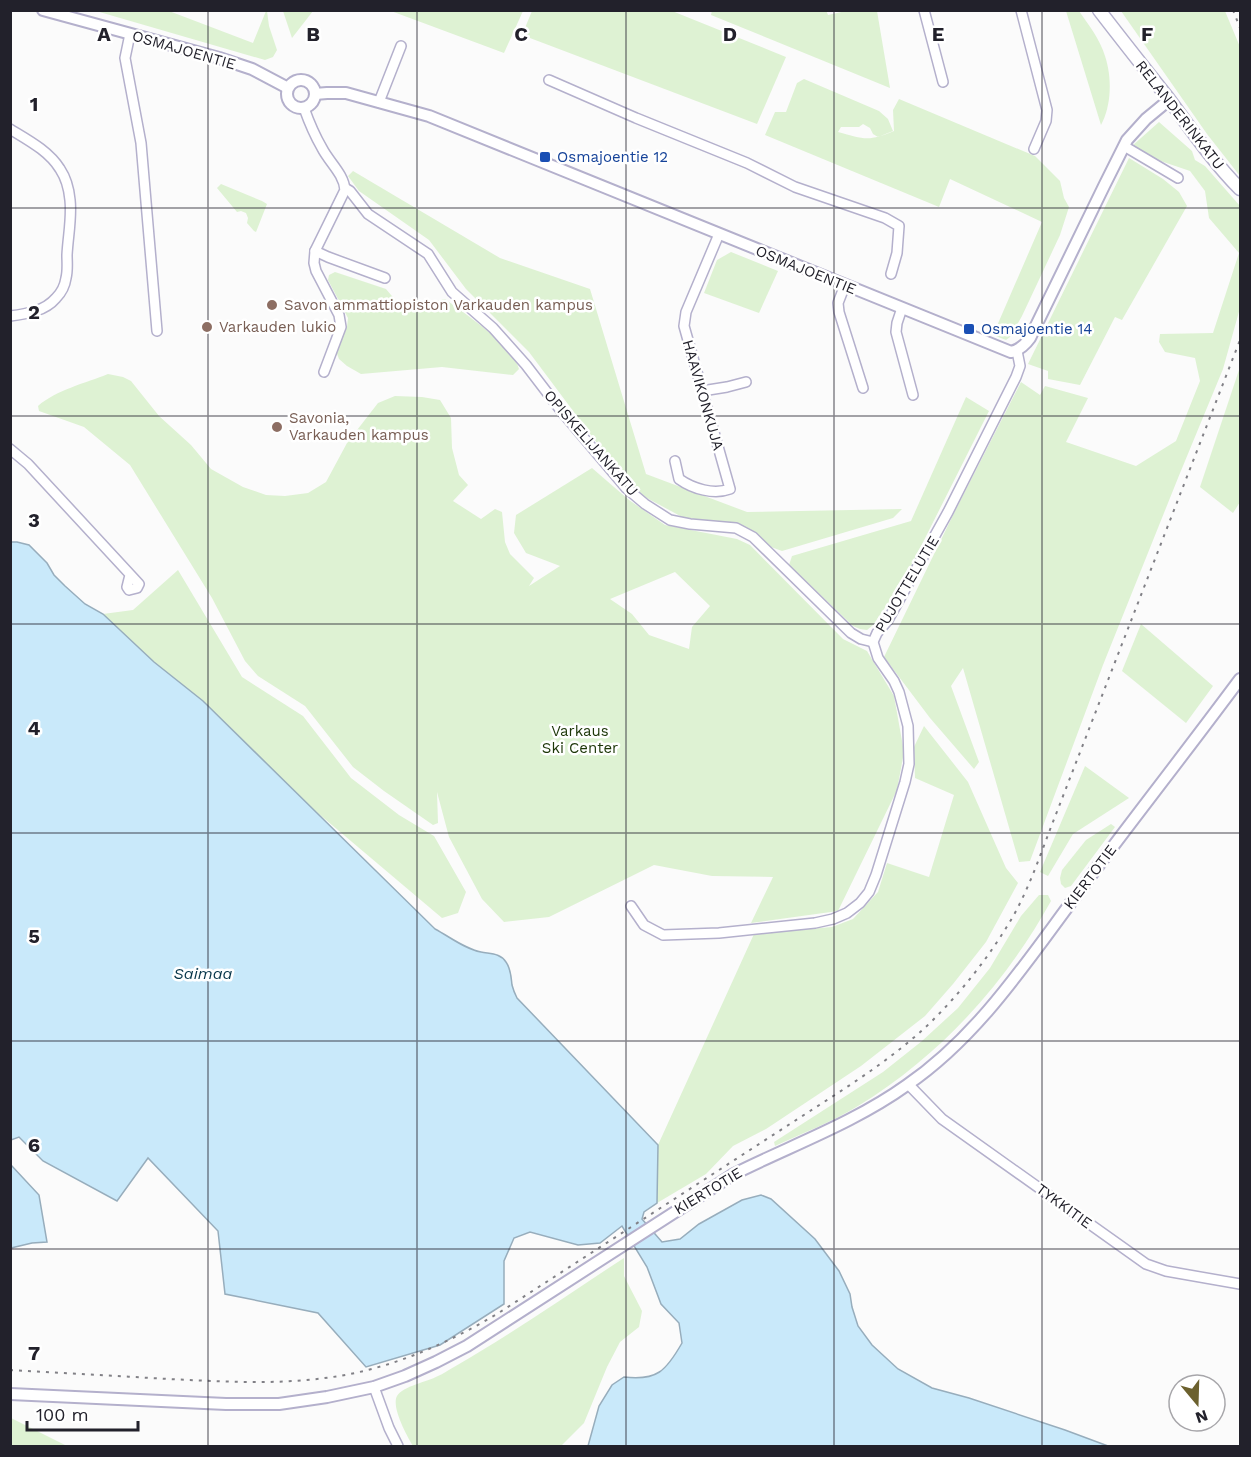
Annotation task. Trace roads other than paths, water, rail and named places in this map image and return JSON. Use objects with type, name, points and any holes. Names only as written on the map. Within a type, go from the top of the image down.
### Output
[{"type":"main road","name":"RELANDERINKATU","points":[[1099,10],[1199,141],[1240,189]]},
{"type":"street","name":"OSMAJOENTIE","points":[[43,10],[219,58],[252,69],[288,88]]},
{"type":"street","points":[[924,10],[943,82]]},
{"type":"street","points":[[1021,10],[1047,110],[1046,121],[1034,148]]},
{"type":"street","points":[[130,34],[125,58],[141,143],[157,331]]},
{"type":"street","points":[[379,102],[401,46]]},
{"type":"street","points":[[304,80],[312,85],[315,94],[312,104],[300,109],[291,105],[287,97],[288,88],[294,82],[304,80]]},
{"type":"street","points":[[549,80],[636,118],[751,162],[795,187],[885,218],[899,226],[897,253],[891,274]]},
{"type":"street","name":"OSMAJOENTIE","points":[[315,94],[346,93],[429,116],[1011,352],[1017,351]]},
{"type":"street","points":[[1017,351],[1030,338],[1127,140],[1168,99]]},
{"type":"street","name":"OPISKELIJANKATU","points":[[304,108],[314,134],[342,178],[345,188],[351,191],[368,214],[428,254],[452,292],[493,328],[526,365],[626,488],[670,520],[736,528],[753,537],[851,633],[873,642]]},
{"type":"street","points":[[10,129],[49,156],[64,176],[70,200],[67,276],[58,297],[41,309],[10,316]]},
{"type":"street","points":[[1124,146],[1178,178]]},
{"type":"street","points":[[324,372],[341,327],[339,315],[316,271],[315,251],[345,188]]},
{"type":"street","name":"HAAVIKONKUJA","points":[[675,461],[679,479],[685,483],[714,493],[730,489],[684,326],[684,320],[719,234]]},
{"type":"street","points":[[315,251],[385,278]]},
{"type":"street","points":[[845,285],[838,303],[839,312],[862,388]]},
{"type":"street","points":[[902,308],[896,332],[913,395]]},
{"type":"street","name":"PUJOTTELUTIE","points":[[631,906],[644,925],[663,935],[719,933],[833,919],[847,913],[869,892],[905,783],[909,764],[908,726],[899,692],[878,658],[873,642],[888,620],[948,512],[1011,388],[1020,366],[1017,351]]},
{"type":"street","points":[[702,391],[746,382]]},
{"type":"street","points":[[10,449],[28,464],[130,575]]},
{"type":"street","name":"KIERTOTIE","points":[[10,1394],[226,1404],[279,1404],[374,1387],[415,1372],[467,1346],[734,1174],[875,1107],[909,1085],[945,1055],[994,1004],[1178,764],[1240,679]]},
{"type":"street","name":"TYKKITIE","points":[[909,1085],[942,1119],[1146,1264],[1166,1271],[1240,1284]]},
{"type":"street","points":[[374,1387],[398,1446]]},
{"type":"water","name":"Saimaa","points":[[10,542],[29,545],[47,563],[54,575],[85,604],[103,614],[154,662],[203,701],[435,929],[469,948],[495,954],[504,959],[509,967],[517,998],[658,1145],[657,1203],[644,1212],[642,1219],[662,1242],[680,1239],[699,1224],[742,1200],[761,1195],[771,1199],[815,1239],[839,1271],[850,1294],[858,1326],[872,1345],[898,1369],[932,1388],[969,1398],[1108,1446],[588,1446],[599,1406],[612,1385],[624,1377],[645,1377],[659,1372],[671,1361],[682,1343],[679,1323],[661,1304],[647,1267],[622,1226],[600,1243],[578,1245],[530,1232],[514,1238],[504,1261],[504,1304],[440,1345],[366,1367],[318,1313],[225,1294],[218,1231],[148,1158],[117,1201],[43,1161],[19,1137],[11,1140]]},
{"type":"water","points":[[11,1165],[39,1195],[47,1242],[11,1248]]},
{"type":"railway","points":[[1233,10],[1240,28]]},
{"type":"railway","points":[[10,1370],[262,1382],[332,1377],[393,1363],[463,1333],[497,1314],[842,1090],[904,1046],[932,1021],[972,977],[998,941],[1020,904],[1240,340]]},
{"type":"place","name":"Osmajoentie 12","points":[[545,157]]},
{"type":"place","name":"Savon ammattiopiston Varkauden kampus","points":[[272,305]]},
{"type":"place","name":"Varkauden lukio","points":[[207,327]]},
{"type":"place","name":"Osmajoentie 14","points":[[969,329]]},
{"type":"place","name":"Savonia, Varkauden kampus","points":[[277,427]]},
{"type":"park label","name":"Varkaus Ski Center","points":[[580,740]]}]
